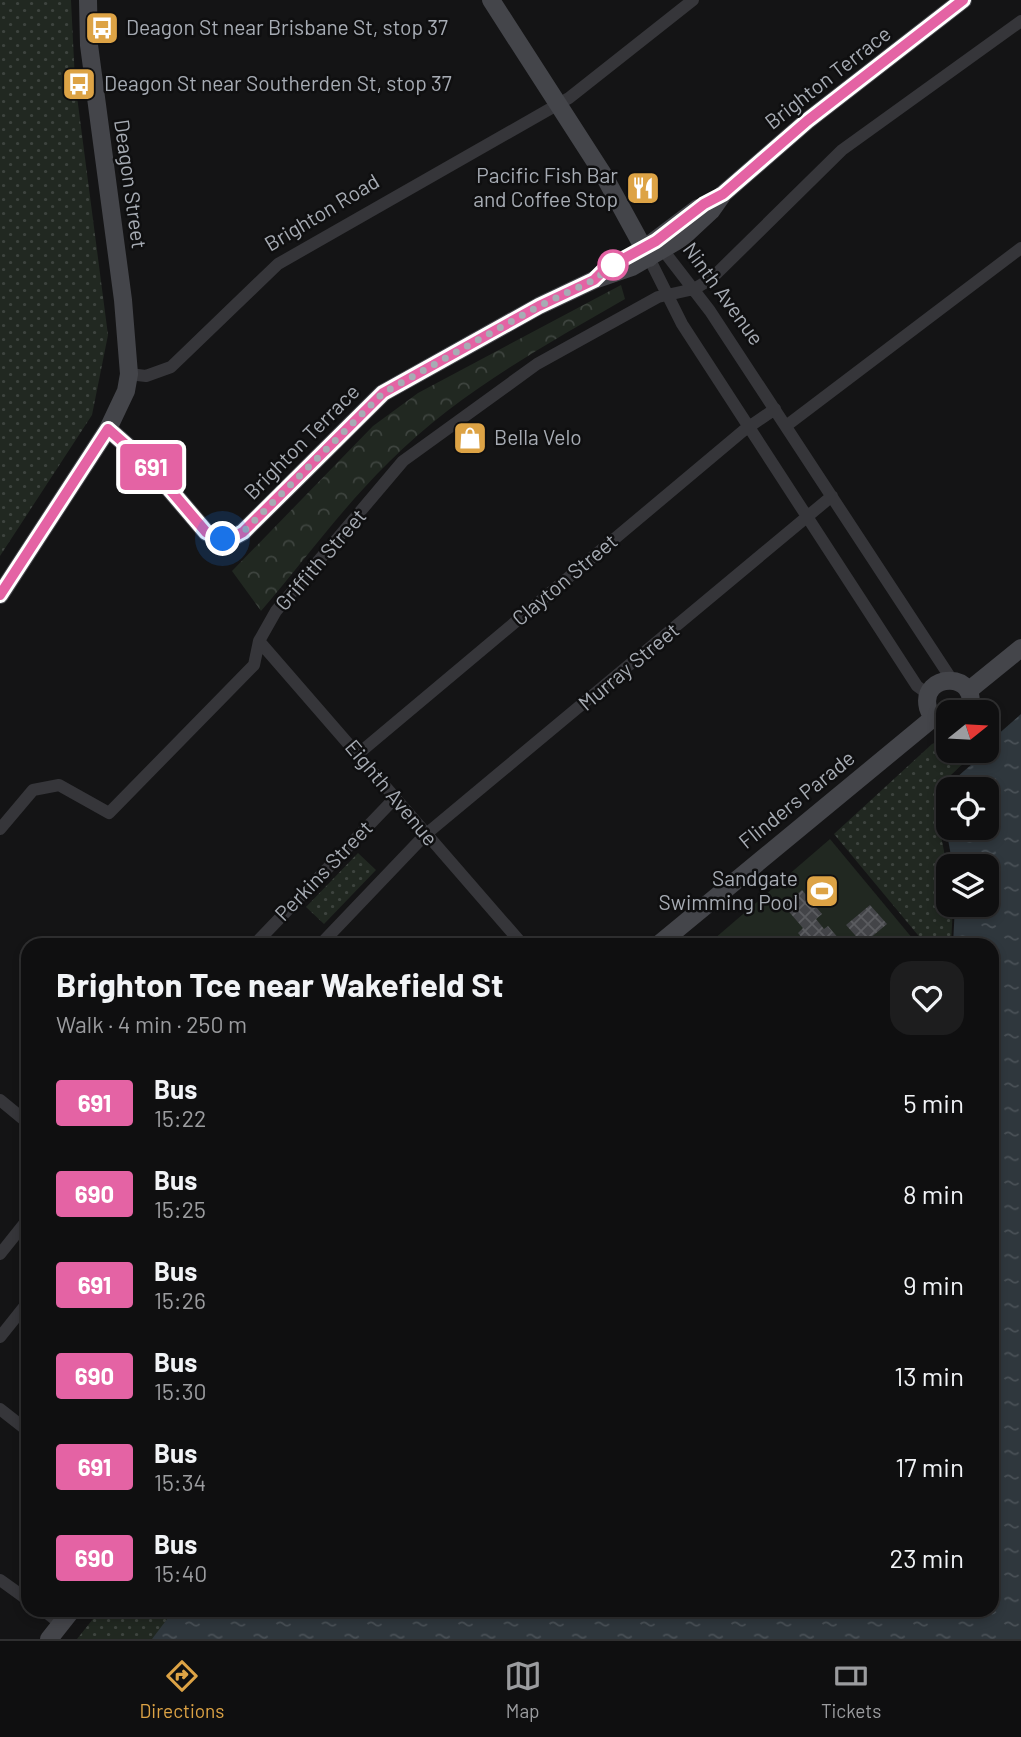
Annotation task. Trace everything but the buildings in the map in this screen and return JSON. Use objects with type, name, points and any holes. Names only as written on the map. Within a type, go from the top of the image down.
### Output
[{"type":"main road","name":"Deagon Street","points":[[88,0],[89,45],[123,300],[129,374]]},
{"type":"main road","name":"Ninth Avenue","points":[[491,0],[653,250]]},
{"type":"main road","name":"Brighton Terrace","points":[[108,429],[149,465],[206,532],[219,539],[230,539],[243,532],[383,393],[528,312],[594,280],[605,269],[653,250],[711,211],[723,194],[807,121],[963,0]]},
{"type":"main road","points":[[0,595],[108,429],[126,391],[129,374]]},
{"type":"main road","points":[[968,691],[1021,648]]},
{"type":"main road","points":[[929,694],[938,683],[952,680],[968,691],[970,700]]},
{"type":"main road","name":"Flinders Parade","points":[[929,694],[928,707],[936,716]]},
{"type":"main road","name":"Flinders Parade","points":[[667,938],[936,725]]},
{"type":"main road","points":[[49,1639],[67,1617]]},
{"type":"street","name":"Brighton Road","points":[[129,374],[146,376],[171,367],[278,264],[558,104],[693,0]]},
{"type":"street","points":[[694,289],[711,279],[842,150],[1021,21]]},
{"type":"street","points":[[786,426],[1021,248]]},
{"type":"street","name":"Ninth Avenue","points":[[653,250],[694,289],[952,680]]},
{"type":"street","name":"Ninth Avenue","points":[[653,250],[667,293],[682,324],[916,686],[929,694]]},
{"type":"street","name":"Griffith Street","points":[[0,829],[33,790],[59,785],[109,813],[254,665],[259,641],[276,611],[403,461],[537,364],[667,293],[694,289]]},
{"type":"street","name":"Clayton Street","points":[[358,754],[749,427],[775,409]]},
{"type":"street","name":"Murray Street","points":[[425,835],[832,496]]},
{"type":"street","name":"Eighth Avenue","points":[[259,641],[517,938]]},
{"type":"street","name":"Perkins Street","points":[[261,938],[395,798]]},
{"type":"street","points":[[327,938],[425,835]]},
{"type":"street","points":[[0,1100],[21,1117]]},
{"type":"street","points":[[0,1254],[21,1228]]},
{"type":"street","points":[[0,1337],[21,1311]]},
{"type":"street","points":[[0,1409],[21,1426]]},
{"type":"street","points":[[0,1580],[21,1595]]},
{"type":"green space","points":[[0,0],[71,0],[75,81],[108,335],[92,415],[0,556]]},
{"type":"green space","points":[[621,285],[625,299],[502,373],[443,414],[416,437],[356,497],[261,611],[232,571],[373,426],[418,393]]},
{"type":"green space","points":[[936,742],[936,763],[964,763],[949,777],[936,777],[936,840],[943,840],[945,854],[936,854],[936,917],[952,917],[951,938],[920,938],[834,834],[932,744]]},
{"type":"green space","name":"Sandgate Swimming Pool","points":[[830,839],[912,938],[715,938]]},
{"type":"green space","points":[[358,853],[376,870],[324,924],[306,907]]},
{"type":"green space","points":[[94,1617],[175,1617],[158,1639],[77,1639]]},
{"type":"water","points":[[1021,714],[1021,1639],[152,1639],[169,1617],[999,1617],[999,938],[953,938],[954,917],[999,917],[999,854],[947,854],[944,840],[999,840],[999,777],[954,777],[968,763],[999,763],[999,733]]},
{"type":"pier","points":[[966,763],[973,763],[957,777],[950,776]]},
{"type":"pier","points":[[942,840],[948,840],[951,854],[945,854]]},
{"type":"bus line","name":"691","points":[[0,595],[108,429],[149,465],[206,532],[219,539],[230,539],[243,532],[383,393],[539,306],[594,280],[605,269],[656,241],[704,204],[723,194],[807,121],[963,0]]},
{"type":"place","name":"Deagon St near Brisbane St, stop 37","points":[[102,28]]},
{"type":"place","name":"Deagon St near Southerden St, stop 37","points":[[79,84]]},
{"type":"place","name":"Pacific Fish Bar and Coffee Stop","points":[[643,188]]},
{"type":"place","name":"Bella Velo","points":[[470,438]]},
{"type":"place","name":"Sandgate Swimming Pool","points":[[822,891]]},
{"type":"route","points":[[223,539],[230,539],[243,532],[383,393],[539,306],[594,280],[605,269],[618,262],[613,265]]}]
